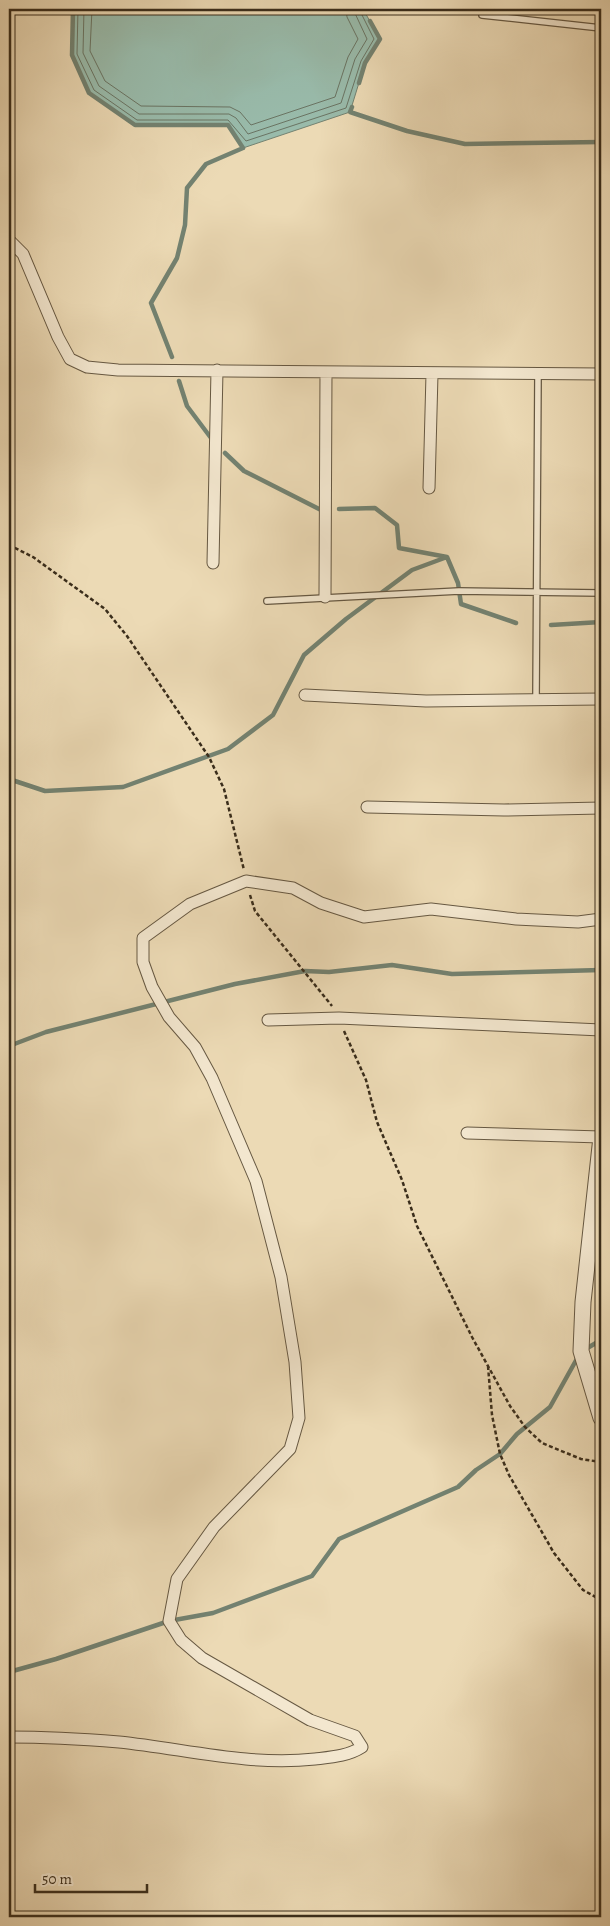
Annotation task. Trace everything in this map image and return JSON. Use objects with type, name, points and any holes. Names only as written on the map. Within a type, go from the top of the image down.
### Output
[{"type":"street","points":[[9,240],[23,254],[58,337],[70,359],[87,367],[118,370],[601,374]]},
{"type":"street","points":[[213,563],[217,370]]},
{"type":"street","points":[[325,597],[326,372]]},
{"type":"street","points":[[429,488],[432,374]]},
{"type":"street","points":[[305,695],[426,701],[601,699]]},
{"type":"street","points":[[367,807],[504,810],[601,808]]},
{"type":"street","points":[[9,1737],[54,1737],[121,1742],[262,1761],[326,1758],[352,1753],[362,1747],[355,1736],[310,1720],[202,1658],[181,1640],[169,1621],[177,1579],[214,1527],[290,1449],[299,1418],[295,1362],[281,1277],[256,1181],[212,1078],[195,1047],[168,1017],[152,987],[143,962],[143,938],[190,904],[246,881],[293,888],[321,902],[364,917],[431,908],[516,919],[578,922],[601,919]]},
{"type":"street","points":[[268,1020],[339,1018],[601,1030]]},
{"type":"street","points":[[467,1133],[601,1137],[583,1302],[581,1351],[601,1418]]},
{"type":"lane","points":[[482,15],[601,28]]},
{"type":"lane","points":[[536,700],[538,374]]},
{"type":"lane","points":[[266,601],[459,591],[601,593]]},
{"type":"path","points":[[9,545],[33,557],[105,609],[127,636],[209,757],[224,789],[255,911],[305,970],[336,1011],[366,1080],[377,1122],[402,1180],[417,1226],[510,1406],[525,1427],[542,1443],[556,1451],[580,1459],[601,1462]]},
{"type":"path","points":[[488,1365],[492,1416],[500,1454],[509,1476],[554,1553],[583,1590],[601,1600]]},
{"type":"water","points":[[73,9],[363,9],[380,39],[365,63],[350,112],[243,148],[228,125],[135,125],[89,93],[72,55]]},
{"type":"waterway","points":[[73,9],[72,55],[89,93],[135,125],[228,125],[243,148],[206,164],[187,188],[185,225],[177,258],[151,303],[172,357]]},
{"type":"waterway","points":[[359,83],[365,63],[380,39],[370,21]]},
{"type":"waterway","points":[[352,107],[350,112],[407,131],[465,144],[601,142]]},
{"type":"waterway","points":[[179,381],[187,406],[211,438]]},
{"type":"waterway","points":[[225,453],[244,471],[321,510]]},
{"type":"waterway","points":[[339,509],[375,508],[397,525],[399,548],[447,557],[458,583],[461,604],[516,623]]},
{"type":"waterway","points":[[9,779],[45,791],[123,787],[228,749],[273,715],[304,655],[346,619],[412,570],[447,557]]},
{"type":"waterway","points":[[551,625],[601,622]]},
{"type":"waterway","points":[[9,1046],[46,1032],[235,984],[305,971],[329,972],[392,965],[452,974],[601,970]]},
{"type":"waterway","points":[[584,1350],[601,1340]]},
{"type":"waterway","points":[[9,1672],[56,1659],[169,1621],[213,1613],[312,1576],[339,1539],[458,1487],[476,1470],[500,1454],[517,1434],[550,1407],[579,1355]]}]
